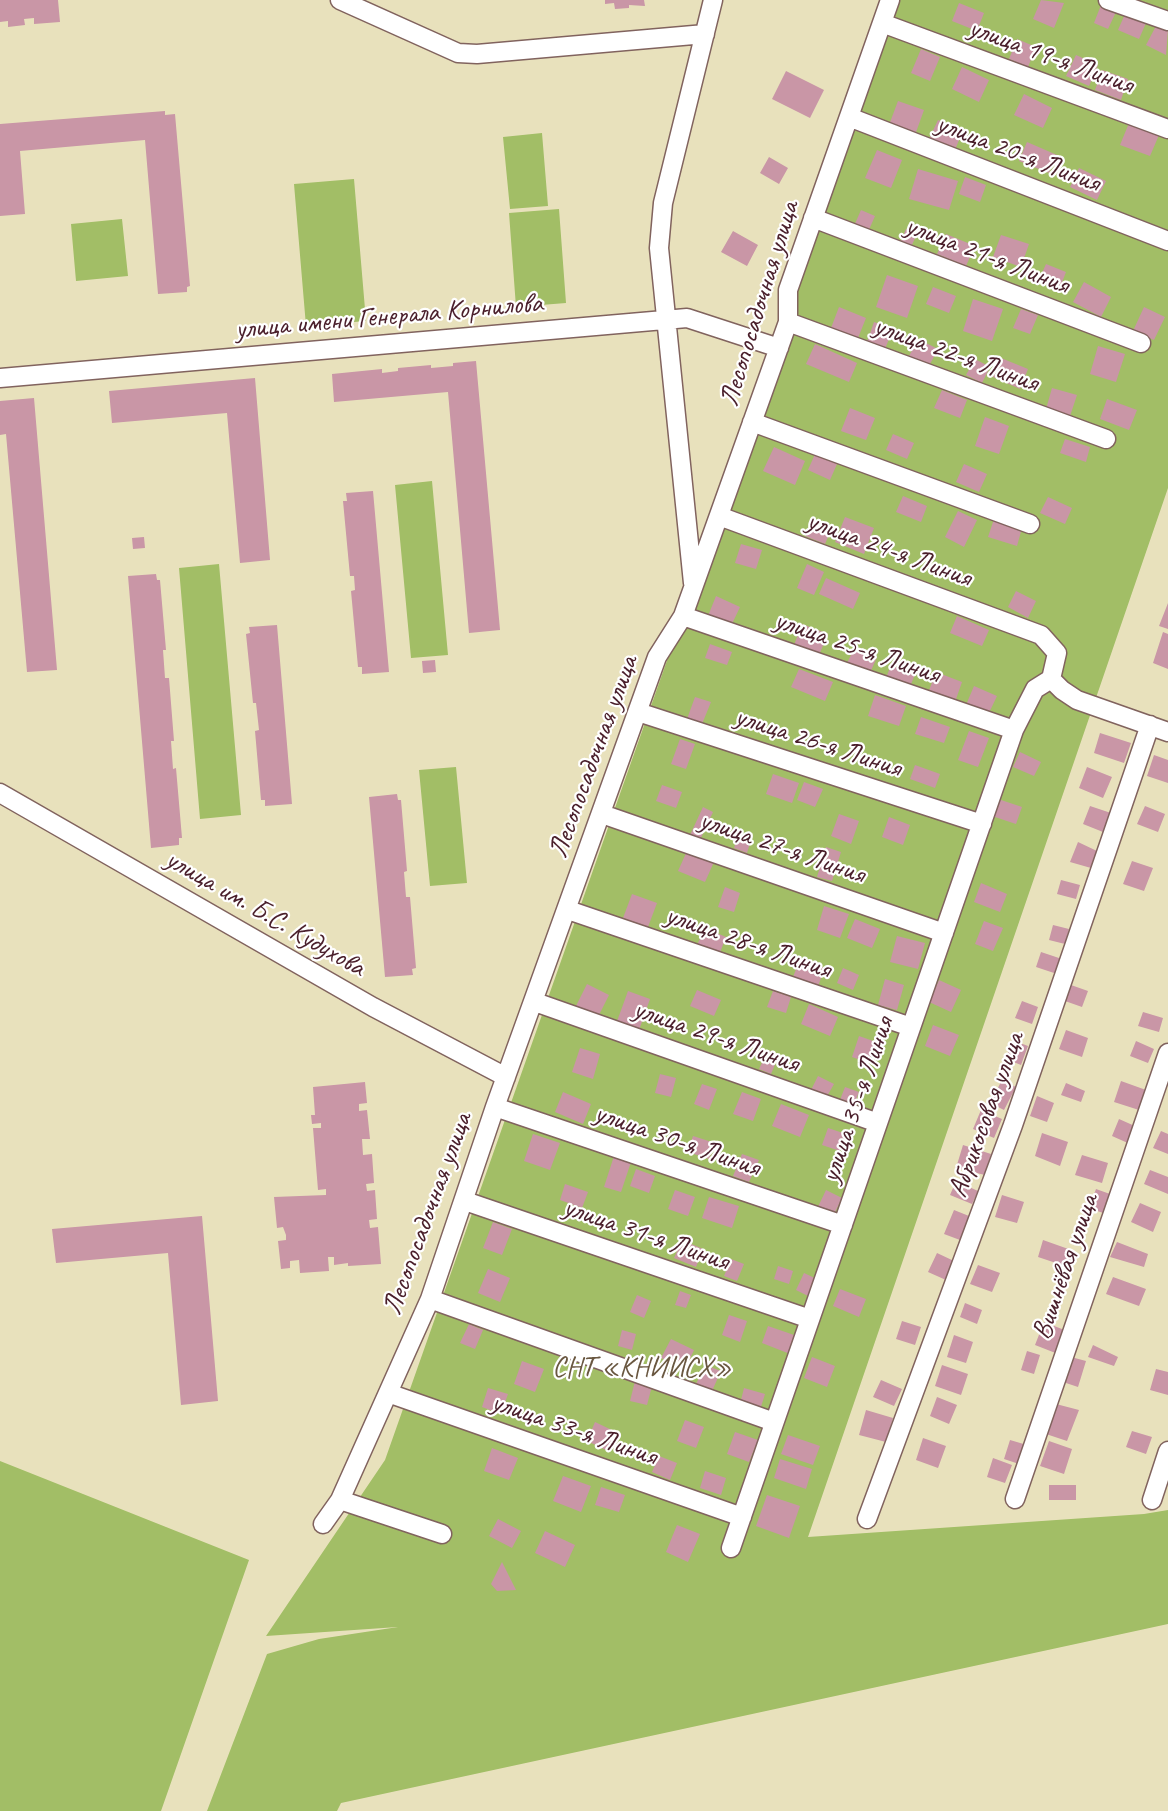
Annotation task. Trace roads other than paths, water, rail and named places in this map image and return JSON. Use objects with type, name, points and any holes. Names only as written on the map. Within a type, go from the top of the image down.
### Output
[{"type":"street","points":[[340,0],[458,53],[477,54],[705,34]]},
{"type":"street","points":[[693,588],[659,248],[663,203],[714,0]]},
{"type":"street","name":"Лесопосадочная улица","points":[[323,1524],[340,1500],[430,1299],[495,1107],[535,1002],[657,657],[683,616],[779,348],[788,322],[788,290],[890,0]]},
{"type":"street","points":[[1108,0],[1168,21]]},
{"type":"street","name":"улица 19-я Линия","points":[[882,23],[1168,129]]},
{"type":"street","name":"улица 20-я Линия","points":[[849,117],[1168,241]]},
{"type":"street","name":"улица 21-я Линия","points":[[813,218],[1141,343]]},
{"type":"street","name":"улица имени Генерала Корнилова","points":[[0,378],[687,318],[779,348]]},
{"type":"street","name":"улица 22-я Линия","points":[[788,322],[1106,439]]},
{"type":"street","points":[[752,422],[1030,524]]},
{"type":"street","name":"улица 24-я Линия","points":[[719,516],[1041,635],[1057,653],[1051,679]]},
{"type":"street","name":"улица 25-я Линия","points":[[683,616],[1014,730]]},
{"type":"street","points":[[1051,679],[1077,700],[1168,732]]},
{"type":"street","name":"улица 35-я Линия","points":[[731,1548],[1014,730],[1035,689],[1051,679]]},
{"type":"street","name":"улица 26-я Линия","points":[[638,712],[982,824]]},
{"type":"street","name":"Абрикосовая улица","points":[[867,1520],[1012,1125],[1150,725]]},
{"type":"street","name":"улица им. Б.С. Кудухова","points":[[0,793],[373,1007],[506,1077]]},
{"type":"street","name":"улица 27-я Линия","points":[[602,814],[944,933]]},
{"type":"street","name":"улица 28-я Линия","points":[[568,910],[911,1027]]},
{"type":"street","name":"улица 29-я Линия","points":[[535,1002],[878,1123]]},
{"type":"street","name":"Вишнёвая улица","points":[[1015,1499],[1168,1053]]},
{"type":"street","name":"улица 30-я Линия","points":[[495,1107],[843,1225]]},
{"type":"street","name":"улица 31-я Линия","points":[[465,1201],[810,1319]]},
{"type":"street","points":[[430,1299],[774,1422]]},
{"type":"street","name":"улица 33-я Линия","points":[[388,1393],[742,1517]]},
{"type":"street","points":[[1152,1500],[1168,1451]]},
{"type":"street","points":[[340,1500],[442,1534]]},
{"type":"park label","name":"СНТ «КНИИСХ»","points":[[642,1369]]}]
